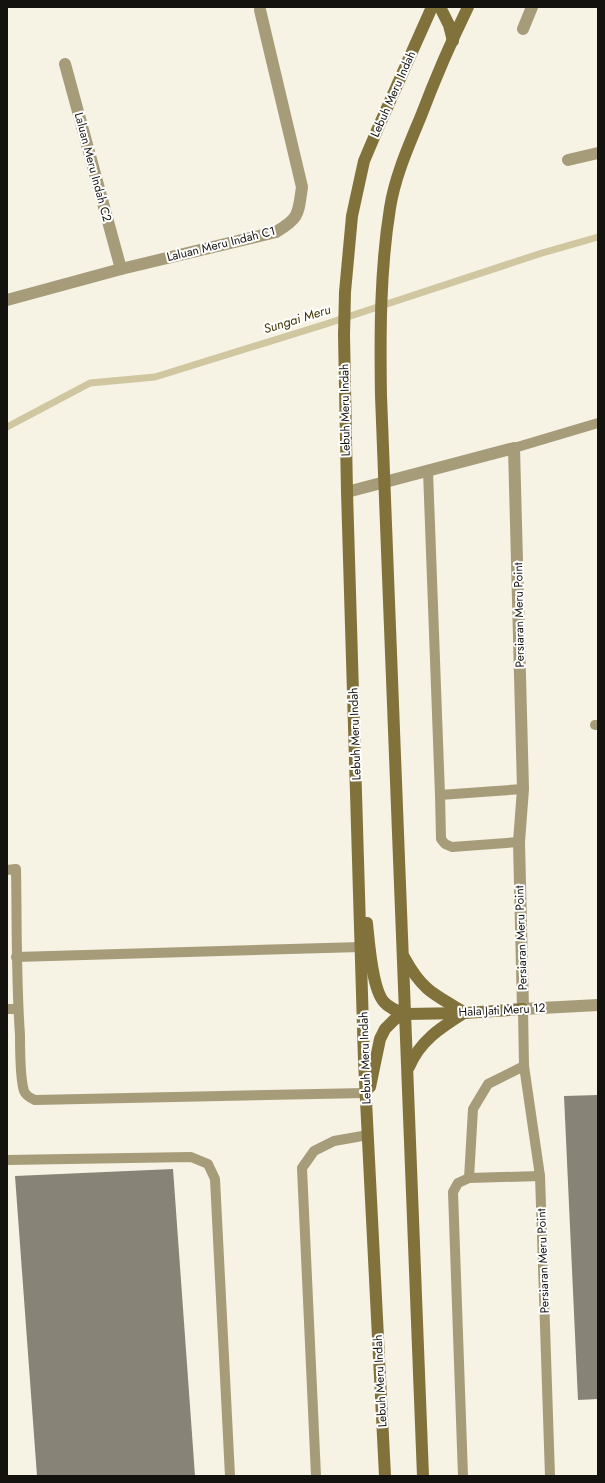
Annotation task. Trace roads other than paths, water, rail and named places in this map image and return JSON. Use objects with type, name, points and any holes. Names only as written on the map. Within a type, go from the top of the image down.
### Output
[{"type":"main road","name":"Lebuh Meru Indah","points":[[385,1476],[366,1099],[347,492],[344,335],[348,247],[352,216],[364,161],[432,7]]},
{"type":"main road","points":[[440,7],[453,41]]},
{"type":"main road","points":[[423,1476],[381,396],[382,306],[386,240],[390,207],[401,167],[430,94],[468,7]]},
{"type":"main road","points":[[359,863],[377,990],[383,1002],[389,1007],[406,1014]]},
{"type":"main road","points":[[403,954],[414,976],[426,988],[442,1000],[465,1012],[431,1034],[416,1052],[408,1070]]},
{"type":"main road","name":"Hala Jati Meru 12","points":[[406,1014],[523,1009]]},
{"type":"main road","points":[[366,1099],[382,1034],[390,1023],[406,1014]]},
{"type":"street","points":[[523,29],[532,7]]},
{"type":"street","name":"Laluan Meru Indah C1","points":[[7,300],[121,269],[276,232],[290,224],[299,211],[302,187],[260,10]]},
{"type":"street","name":"Laluan Meru Indah C2","points":[[65,64],[121,269]]},
{"type":"street","points":[[568,160],[598,153]]},
{"type":"street","points":[[347,492],[514,448]]},
{"type":"street","name":"Persiaran Meru Point","points":[[514,448],[523,790],[519,842],[523,1009]]},
{"type":"street","name":"Hala Jati Meru 12","points":[[523,1009],[598,1005]]},
{"type":"lane","points":[[514,448],[598,423]]},
{"type":"lane","points":[[428,471],[441,839],[445,844],[452,846],[519,842]]},
{"type":"lane","points":[[440,795],[523,790]]},
{"type":"lane","points":[[7,870],[16,869],[16,957],[18,1009],[23,1087],[28,1096],[35,1100],[366,1099]]},
{"type":"lane","points":[[16,957],[361,947]]},
{"type":"lane","points":[[7,1009],[18,1009]]},
{"type":"lane","name":"Persiaran Meru Point","points":[[523,1009],[524,1066],[540,1176],[550,1476]]},
{"type":"lane","points":[[469,1178],[474,1109],[488,1084],[524,1066]]},
{"type":"lane","points":[[316,1476],[302,1168],[314,1151],[334,1141],[368,1135]]},
{"type":"lane","points":[[7,1160],[191,1157],[208,1164],[215,1179],[230,1476]]},
{"type":"lane","points":[[463,1476],[453,1192],[458,1183],[469,1178],[540,1176]]},
{"type":"waterway","name":"Sungai Meru","points":[[7,427],[90,383],[155,377],[326,324],[542,253],[598,237]]}]
